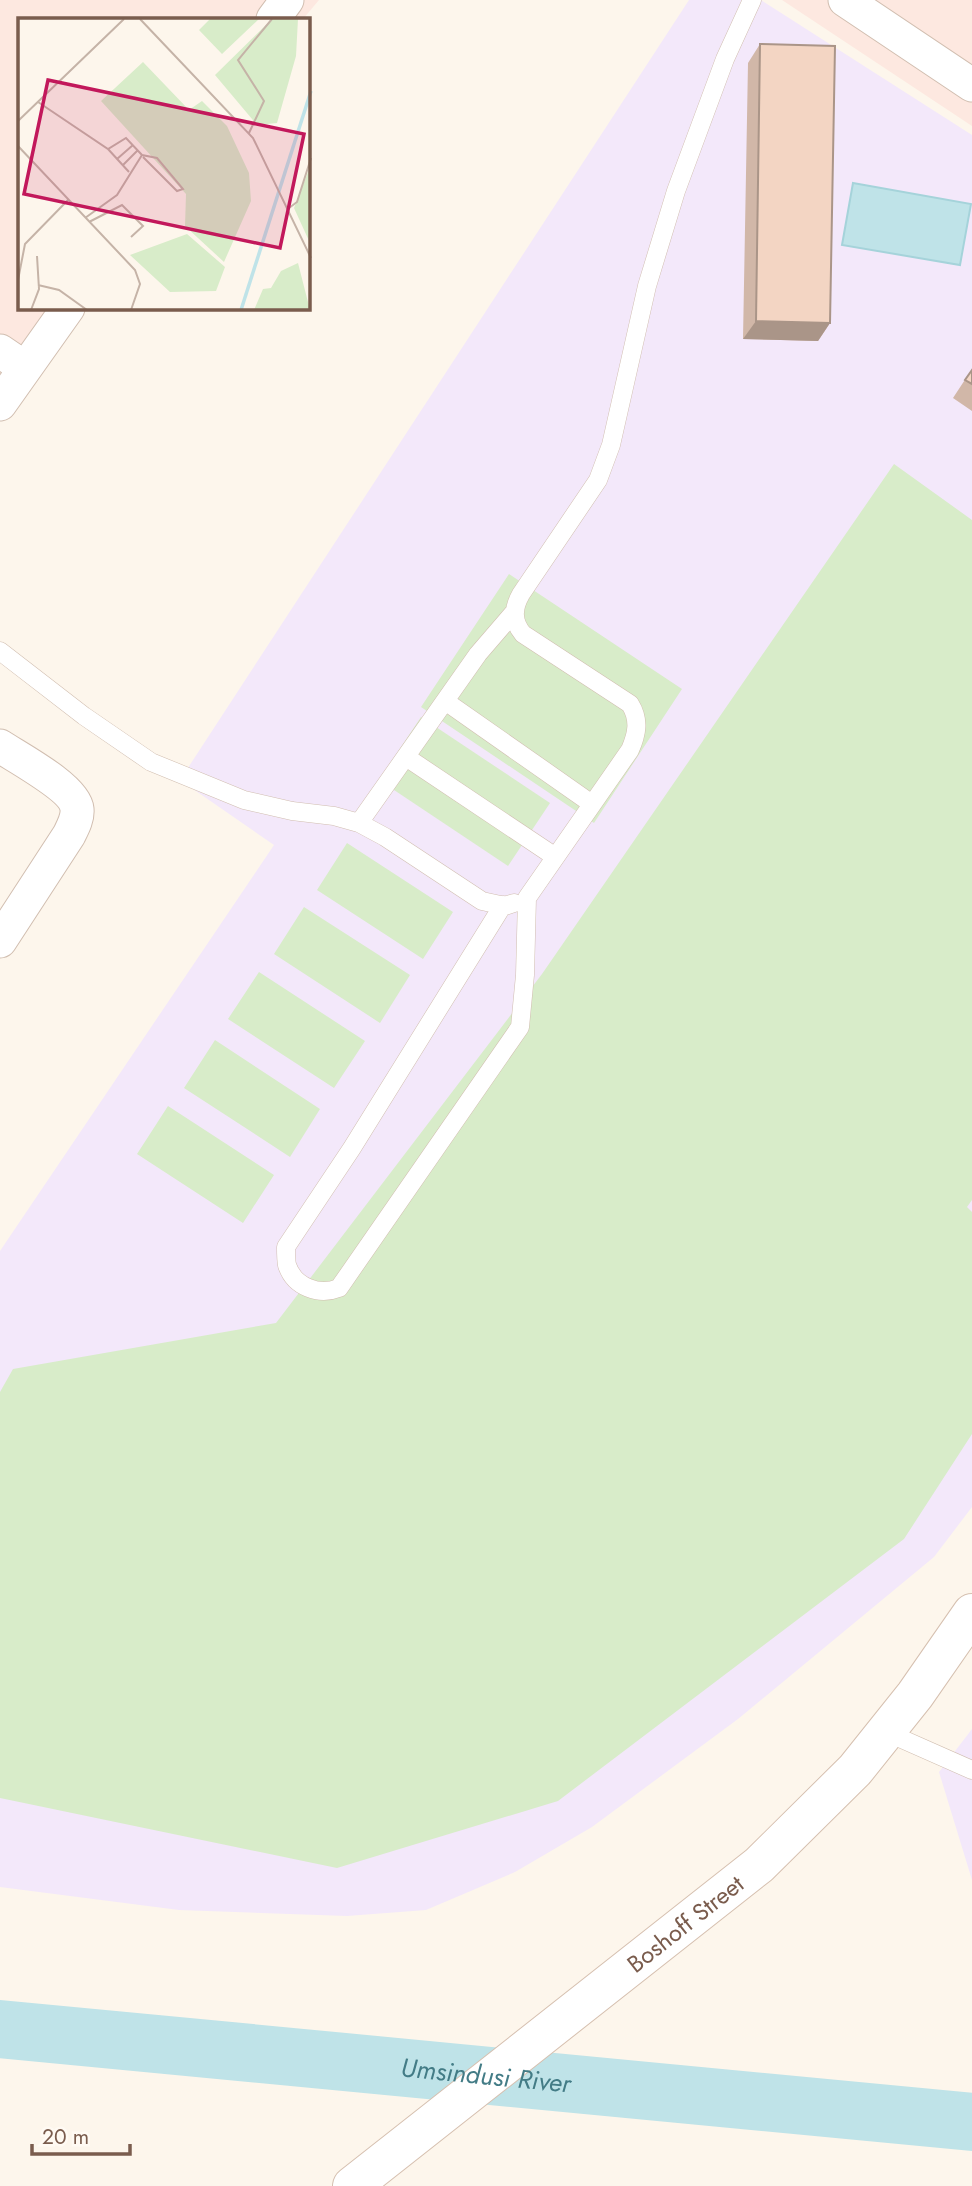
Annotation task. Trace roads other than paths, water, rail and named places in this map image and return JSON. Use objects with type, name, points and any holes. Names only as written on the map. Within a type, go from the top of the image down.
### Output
[{"type":"main road","name":"Boshoff Street","points":[[352,2186],[759,1865],[855,1770],[886,1732],[972,1613]]},
{"type":"street","points":[[274,18],[287,0]]},
{"type":"street","points":[[845,0],[972,85]]},
{"type":"street","points":[[0,404],[13,359],[66,310]]},
{"type":"street","points":[[0,747],[57,784],[71,795],[77,806],[69,835],[0,941]]},
{"type":"lane","points":[[359,823],[478,654],[514,611],[521,594],[598,480],[611,445],[647,286],[676,191],[725,59],[752,0]]},
{"type":"lane","points":[[503,905],[352,1148],[286,1247],[287,1265],[296,1280],[316,1292],[339,1288],[520,1027],[525,975],[527,898],[630,750],[635,738],[637,724],[630,704],[523,634],[517,627],[514,611]]},
{"type":"lane","points":[[0,651],[84,716],[151,762],[244,800],[359,823],[386,837],[482,901],[503,905],[527,898]]},
{"type":"lane","points":[[445,701],[592,804]]},
{"type":"lane","points":[[406,757],[554,856]]},
{"type":"lane","points":[[886,1732],[972,1770]]},
{"type":"water","points":[[853,183],[971,204],[960,265],[842,245]]},
{"type":"waterway","name":"Umsindusi River","points":[[0,2029],[972,2122]]}]
